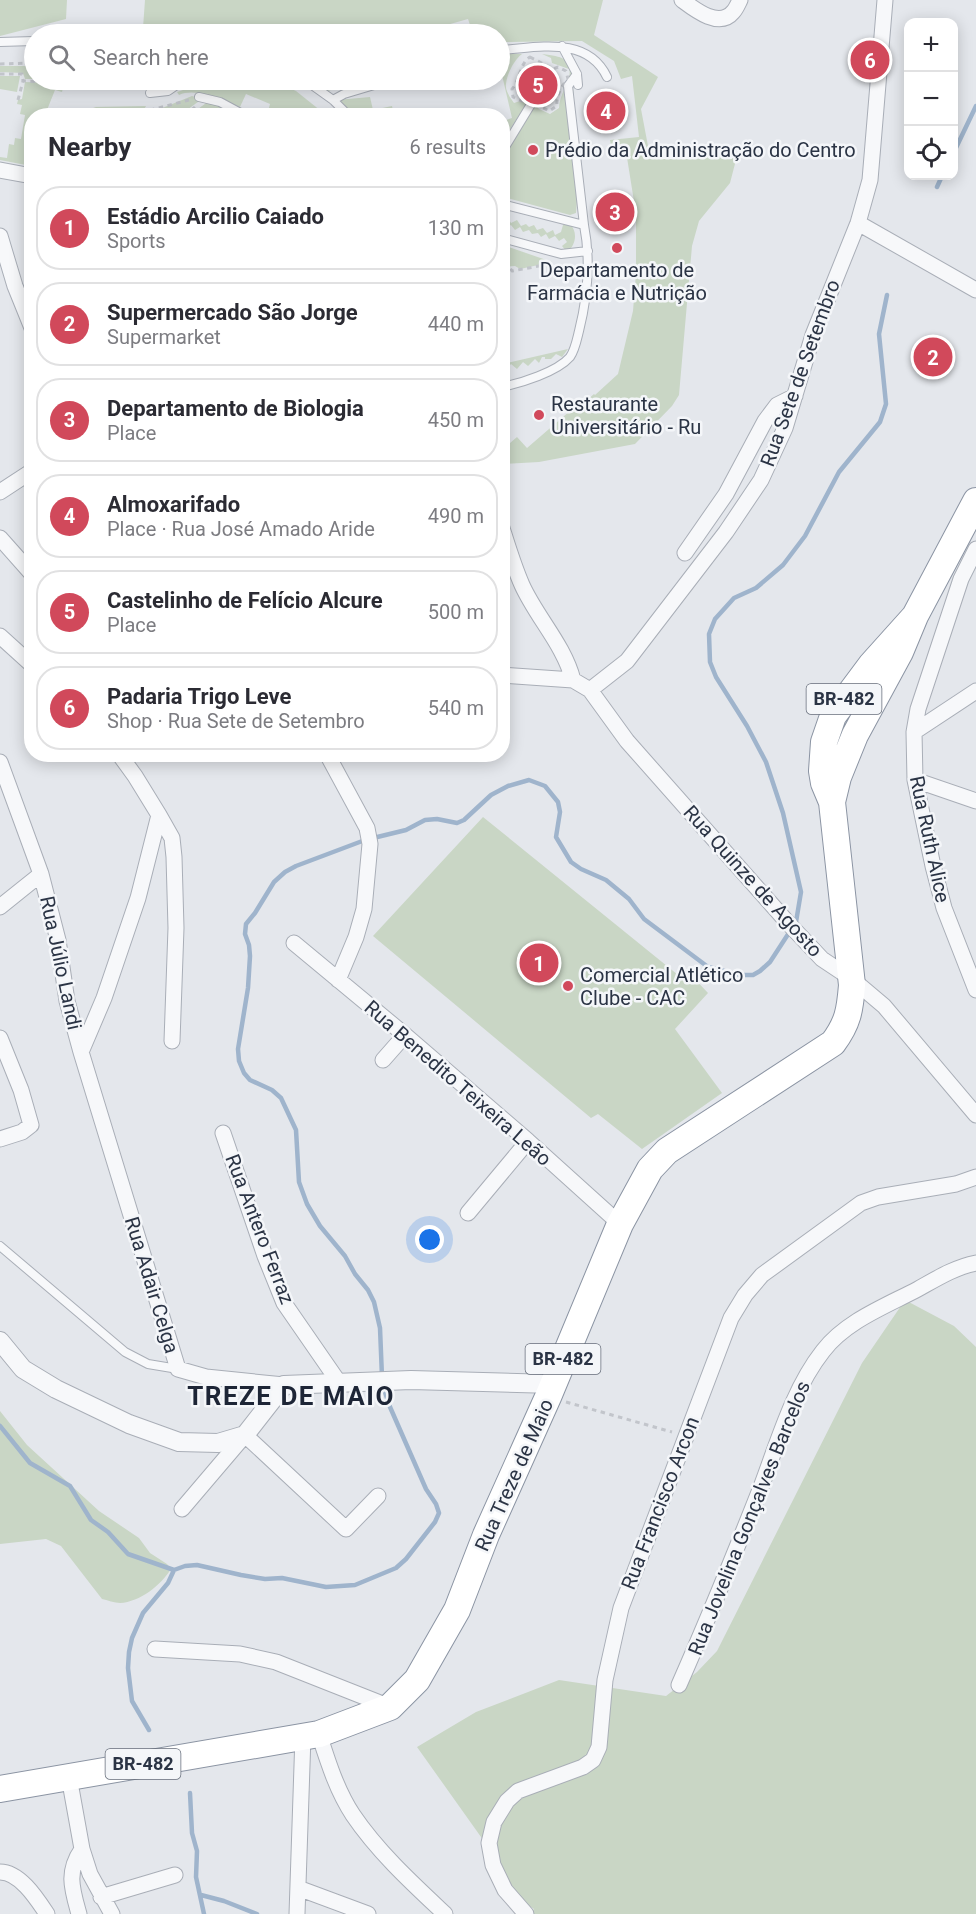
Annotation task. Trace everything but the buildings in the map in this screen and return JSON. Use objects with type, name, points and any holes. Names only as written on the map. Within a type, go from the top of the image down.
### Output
[{"type":"highway","name":"BR-482","points":[[832,802],[838,777],[864,715],[900,652],[915,616],[976,501]]},
{"type":"highway","name":"BR-482","points":[[852,979],[832,802],[822,771],[824,741],[833,716],[844,700],[871,665],[915,616]]},
{"type":"highway","points":[[844,700],[864,715]]},
{"type":"highway","name":"Rua Treze de Maio","points":[[302,1737],[390,1707],[417,1680],[457,1610],[486,1535],[551,1390],[620,1224],[650,1169],[667,1151],[833,1043],[850,1013],[852,979]]},
{"type":"highway","name":"BR-482","points":[[0,1789],[302,1737]]},
{"type":"street","points":[[682,0],[698,12],[720,19],[732,15],[740,0]]},
{"type":"street","name":"Rua Sete de Setembro","points":[[590,690],[627,661],[726,532],[760,480],[785,428],[813,335],[858,223],[870,180],[885,0]]},
{"type":"street","points":[[0,170],[24,174]]},
{"type":"street","points":[[858,223],[976,290]]},
{"type":"street","points":[[0,236],[7,289],[24,316]]},
{"type":"street","points":[[685,553],[726,494],[765,421],[777,405],[795,396]]},
{"type":"street","points":[[0,492],[24,476]]},
{"type":"street","points":[[0,538],[24,565]]},
{"type":"street","name":"Rua Ruth Alice","points":[[976,549],[961,579],[918,709],[914,732],[915,780],[933,866],[944,908],[976,990]]},
{"type":"street","points":[[510,551],[522,586],[559,647],[573,680]]},
{"type":"street","points":[[0,636],[24,658]]},
{"type":"street","points":[[510,676],[573,680],[590,690]]},
{"type":"street","name":"Rua Quinze de Agosto","points":[[590,690],[627,741],[793,929],[822,958],[852,979],[891,1014],[976,1114]]},
{"type":"street","points":[[914,732],[976,691]]},
{"type":"street","name":"Rua Júlio Landi","points":[[0,762],[41,874],[58,940],[68,1001],[81,1052]]},
{"type":"street","points":[[125,762],[172,838],[176,928],[172,1041]]},
{"type":"street","points":[[331,762],[368,828],[370,844],[364,909],[356,938],[338,980]]},
{"type":"street","points":[[915,780],[976,801]]},
{"type":"street","points":[[81,1052],[104,998],[138,898],[159,815]]},
{"type":"street","name":"Rua Júlio Landi","points":[[0,907],[41,874]]},
{"type":"street","name":"Rua Benedito Teixeira Leão","points":[[294,943],[528,1141],[620,1224]]},
{"type":"street","points":[[383,1060],[405,1035]]},
{"type":"street","points":[[0,1038],[21,1090],[31,1125],[22,1132],[0,1139]]},
{"type":"street","name":"Rua Adair Celga","points":[[81,1052],[178,1369],[206,1377],[284,1385],[395,1382],[551,1390]]},
{"type":"street","name":"Rua Antero Ferraz","points":[[223,1133],[265,1256],[284,1303],[340,1384]]},
{"type":"street","points":[[468,1213],[528,1141]]},
{"type":"street","name":"Rua Francisco Arcon","points":[[526,1914],[505,1890],[494,1865],[489,1843],[494,1822],[507,1800],[518,1791],[583,1767],[593,1760],[599,1747],[605,1680],[621,1608],[731,1318],[745,1295],[762,1275],[861,1203],[878,1197],[956,1184],[976,1177]]},
{"type":"street","name":"Rua Jovelina Gonçalves Barcelos","points":[[679,1685],[790,1412],[811,1369],[824,1349],[840,1334],[867,1316],[945,1274],[976,1263]]},
{"type":"street","points":[[0,1341],[23,1369],[56,1389],[129,1424],[178,1442],[218,1443],[245,1435]]},
{"type":"street","points":[[182,1509],[284,1385]]},
{"type":"street","points":[[245,1435],[346,1529],[378,1496]]},
{"type":"street","points":[[155,1649],[240,1654],[276,1662],[390,1707]]},
{"type":"street","points":[[297,1914],[302,1737]]},
{"type":"street","points":[[302,1737],[331,1772],[353,1815],[376,1845],[445,1914]]},
{"type":"street","points":[[69,1777],[82,1849],[90,1874],[112,1914]]},
{"type":"street","points":[[79,1914],[72,1888],[72,1868],[82,1849]]},
{"type":"street","points":[[0,1872],[6,1872],[19,1880],[47,1914]]},
{"type":"street","points":[[101,1897],[175,1875]]},
{"type":"street","points":[[298,1888],[368,1914]]},
{"type":"lane","points":[[0,42],[24,41]]},
{"type":"lane","points":[[510,50],[562,46],[578,49],[595,59],[607,78]]},
{"type":"lane","points":[[562,46],[577,74],[578,85]]},
{"type":"lane","points":[[510,386],[540,375],[572,355],[580,327],[588,281],[588,251],[568,86],[577,74]]},
{"type":"lane","points":[[150,93],[169,90]]},
{"type":"lane","points":[[319,90],[341,108]]},
{"type":"lane","points":[[333,100],[357,90]]},
{"type":"lane","points":[[198,97],[220,102],[231,108]]},
{"type":"lane","points":[[510,139],[533,101]]},
{"type":"lane","points":[[510,206],[584,225]]},
{"type":"lane","points":[[510,240],[561,255],[588,251]]},
{"type":"lane","points":[[0,1246],[125,1352],[148,1364],[178,1369]]},
{"type":"path","points":[[530,57],[553,69],[558,67],[566,71],[568,79],[562,84],[557,106],[549,111],[539,107],[533,101],[527,99],[522,101],[513,97],[512,89],[523,62],[530,57]]},
{"type":"path","points":[[0,64],[24,63]]},
{"type":"path","points":[[0,74],[22,74],[23,81],[18,100]]},
{"type":"path","points":[[158,108],[198,97]]},
{"type":"path","points":[[551,1390],[685,1436]]},
{"type":"green space","points":[[0,0],[67,0],[66,19],[47,24],[24,24],[24,30],[0,36]]},
{"type":"green space","points":[[145,0],[603,0],[594,35],[658,77],[641,109],[648,146],[669,153],[737,156],[730,183],[699,221],[692,246],[679,395],[672,406],[635,444],[539,462],[510,464],[510,443],[517,437],[527,448],[578,404],[580,406],[595,395],[618,374],[633,311],[636,273],[636,214],[625,145],[611,146],[610,140],[639,137],[632,76],[621,79],[614,61],[582,41],[510,42],[510,24],[470,24],[468,19],[450,24],[143,24]]},
{"type":"green space","points":[[510,54],[522,54],[516,60],[510,71]]},
{"type":"green space","points":[[542,54],[564,59],[571,65],[578,77],[573,86],[579,175],[576,213],[570,215],[510,199],[510,141],[534,103],[539,109],[550,114],[559,108],[569,77],[569,69],[552,63],[551,58]]},
{"type":"green space","points":[[0,66],[24,66],[24,76],[23,73],[0,72]]},
{"type":"green space","points":[[0,76],[20,76],[17,92],[0,89]]},
{"type":"green space","points":[[24,88],[24,90],[55,90],[48,108],[24,108],[24,115],[20,114],[22,105],[17,104],[18,100],[22,99]]},
{"type":"green space","points":[[183,90],[294,90],[317,108],[269,108],[270,104],[246,94],[240,107],[201,93],[179,95],[177,92]]},
{"type":"green space","points":[[505,90],[514,103],[520,101],[527,103],[510,129],[510,119],[512,118]]},
{"type":"green space","points":[[192,96],[202,99],[190,108],[162,108]]},
{"type":"green space","points":[[370,97],[373,108],[346,108],[337,100]]},
{"type":"green space","points":[[209,101],[226,108],[199,108]]},
{"type":"green space","points":[[146,106],[145,108],[93,107]]},
{"type":"green space","points":[[24,121],[24,165],[0,160],[0,157],[7,158],[9,144],[14,145],[15,138],[21,139]]},
{"type":"green space","points":[[517,220],[521,226],[534,225],[537,230],[543,228],[547,233],[553,230],[555,235],[561,232],[563,225],[570,224],[575,235],[574,242],[567,252],[562,246],[567,242],[564,238],[559,241],[555,236],[549,239],[546,234],[541,237],[538,233],[532,234],[529,230],[523,232],[520,227],[515,230],[510,221],[511,223]]},
{"type":"green space","points":[[510,247],[552,262],[520,269],[510,266]]},
{"type":"green space","points":[[568,349],[562,357],[556,354],[551,359],[542,357],[539,363],[535,359],[528,366],[523,362],[517,369],[510,365],[510,362]]},
{"type":"green space","name":"Comercial Atlético Clube - CAC","points":[[483,817],[683,979],[691,975],[708,993],[675,1029],[722,1093],[642,1149],[598,1114],[591,1118],[373,936]]},
{"type":"green space","points":[[905,1300],[954,1326],[976,1347],[976,1914],[530,1914],[534,1909],[511,1894],[486,1844],[417,1747],[476,1712],[559,1680],[666,1696],[697,1672],[717,1651],[862,1363]]},
{"type":"green space","points":[[0,1411],[27,1445],[99,1511],[139,1538],[150,1553],[167,1564],[171,1569],[156,1587],[128,1602],[118,1603],[102,1599],[61,1546],[46,1539],[0,1544]]},
{"type":"waterway","points":[[958,144],[976,106]]},
{"type":"waterway","points":[[937,187],[940,180]]},
{"type":"waterway","points":[[382,1377],[380,1328],[374,1302],[345,1256],[320,1226],[307,1204],[299,1182],[296,1130],[281,1098],[272,1090],[250,1080],[239,1061],[238,1049],[248,988],[250,956],[245,934],[246,924],[274,882],[296,866],[365,840],[406,830],[425,820],[437,819],[457,823],[464,820],[491,795],[508,786],[529,780],[545,786],[558,802],[560,812],[556,837],[571,862],[606,880],[629,899],[644,919],[708,967],[740,975],[753,975],[770,962],[796,922],[801,892],[783,813],[766,762],[747,726],[716,677],[710,662],[709,634],[715,619],[734,598],[756,588],[783,565],[805,536],[839,472],[880,422],[886,404],[879,334],[887,295]]},
{"type":"waterway","points":[[0,1426],[30,1463],[70,1486],[91,1520],[108,1532],[128,1554],[174,1570],[197,1565],[241,1575],[265,1579],[282,1578],[326,1587],[355,1585],[396,1568],[406,1559],[435,1522],[439,1513],[426,1489],[383,1386]]},
{"type":"waterway","points":[[149,1730],[132,1701],[128,1668],[129,1652],[132,1638],[143,1613],[168,1583],[174,1570]]},
{"type":"waterway","points":[[190,1793],[192,1833],[197,1851],[196,1877],[204,1914]]},
{"type":"waterway","points":[[201,1895],[257,1914]]},
{"type":"place","name":"Padaria Trigo Leve","points":[[870,60]]},
{"type":"place","name":"Castelinho de Felício Alcure","points":[[538,85]]},
{"type":"place","name":"Almoxarifado","points":[[606,111]]},
{"type":"place","name":"Prédio da Administração do Centro","points":[[533,150]]},
{"type":"place","name":"Departamento de Biologia","points":[[615,212]]},
{"type":"place","name":"Departamento de Farmácia e Nutrição","points":[[617,248]]},
{"type":"place","name":"Supermercado São Jorge","points":[[933,357]]},
{"type":"place","name":"Restaurante Universitário - Ru","points":[[539,415]]},
{"type":"place","name":"Estádio Arcilio Caiado","points":[[539,963]]},
{"type":"place","name":"Comercial Atlético Clube - CAC","points":[[568,986]]},
{"type":"district","name":"TREZE DE MAIO","points":[[291,1396]]}]
